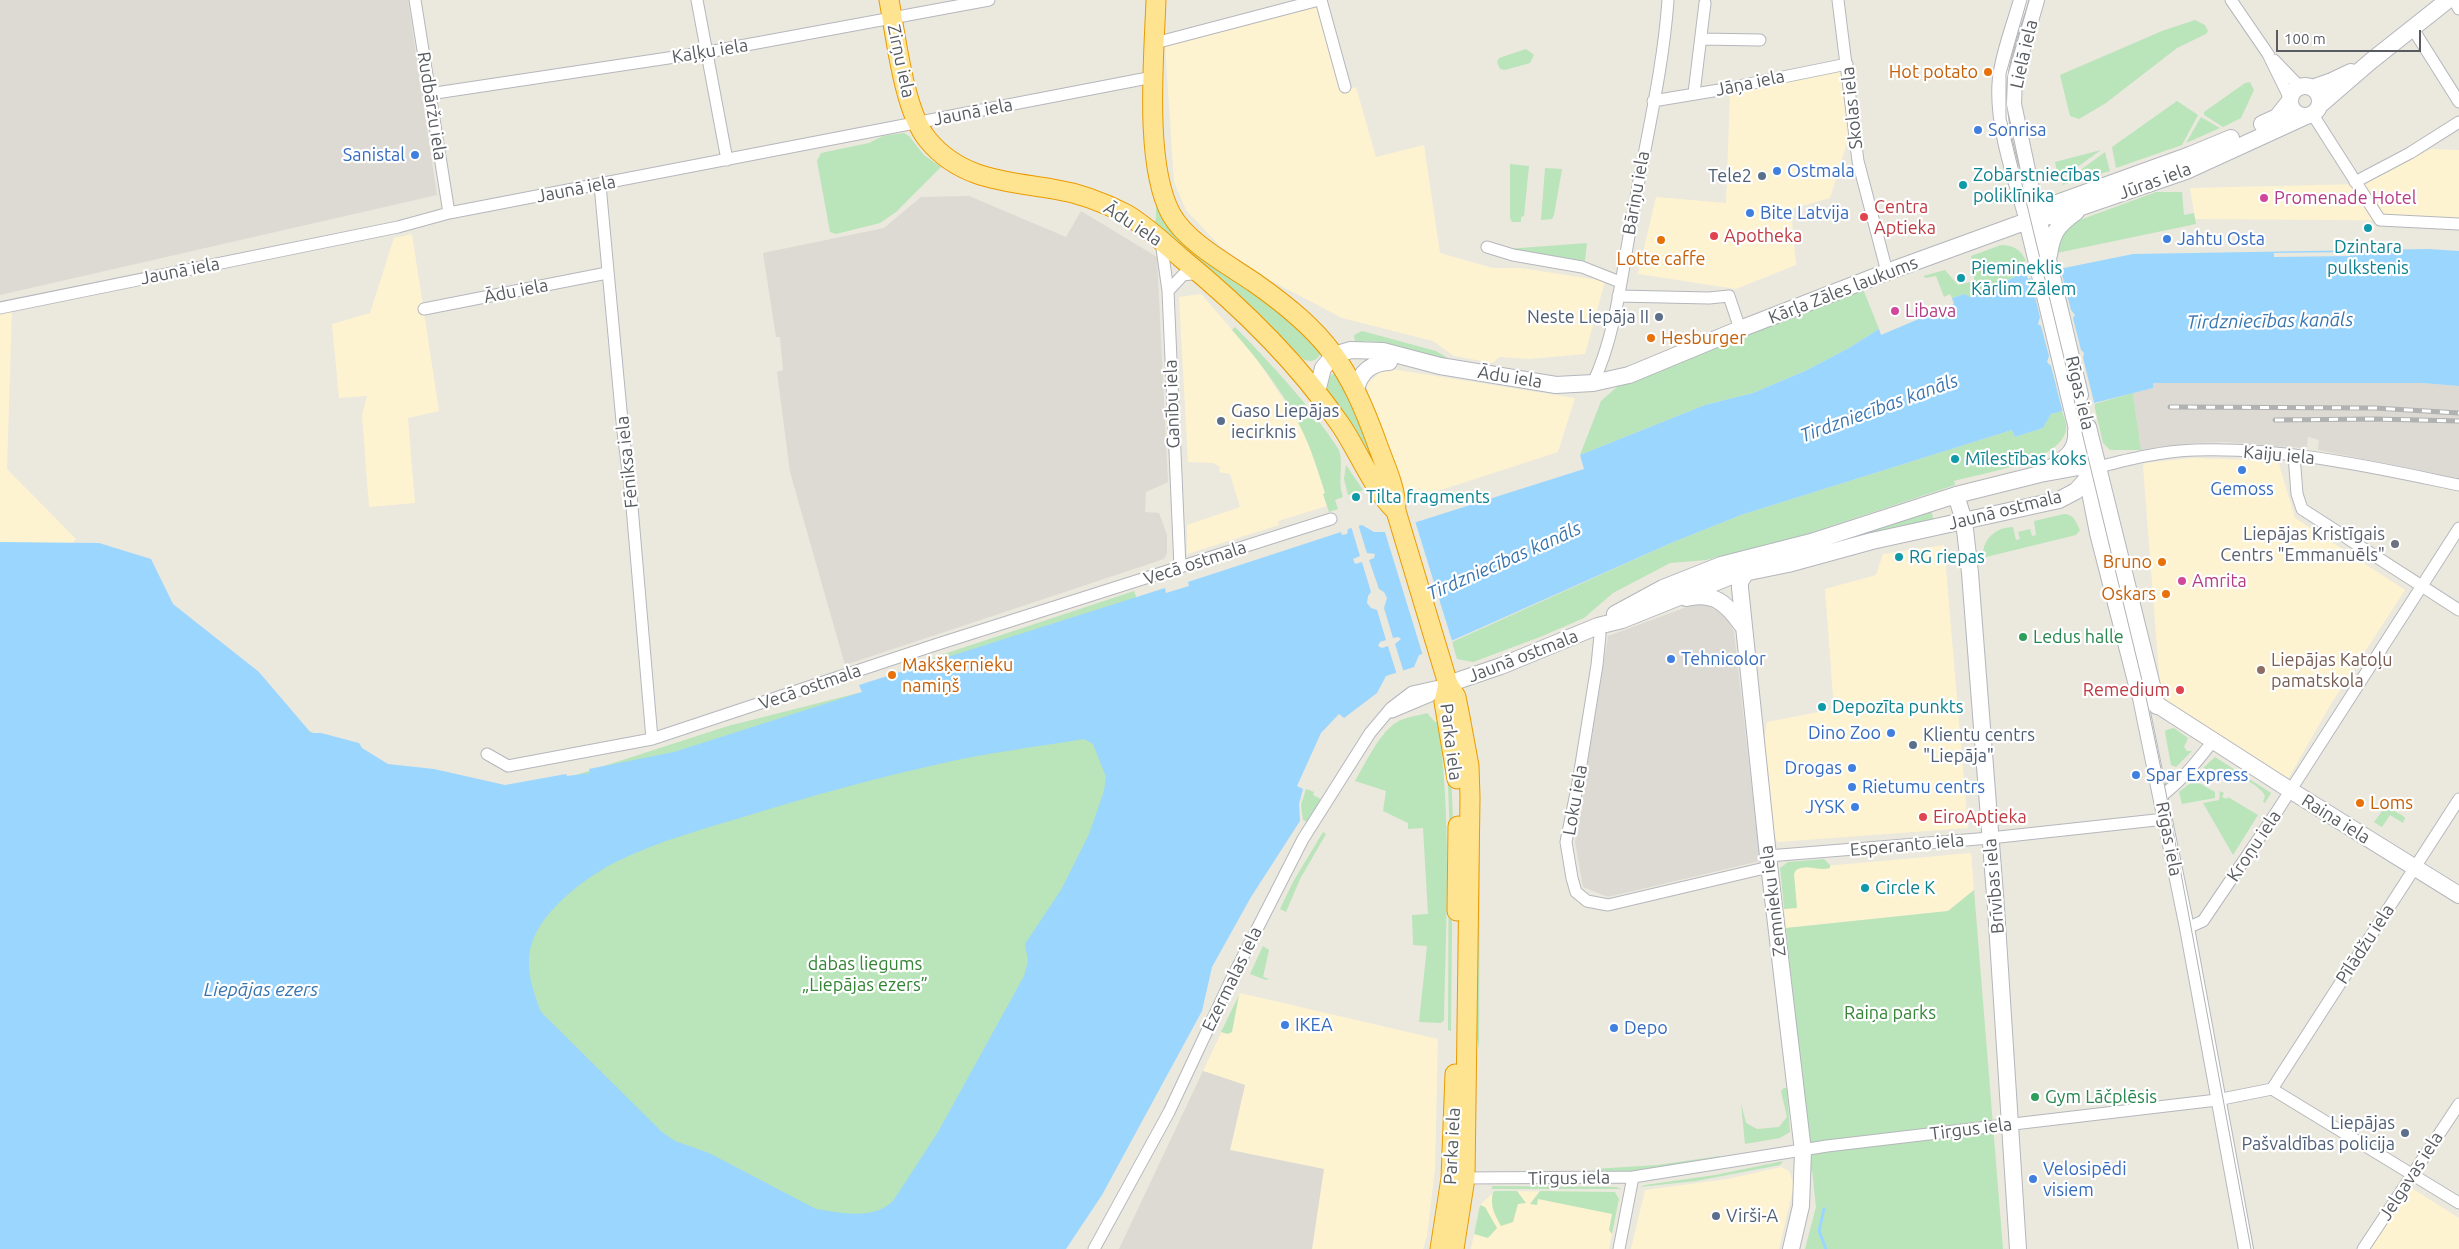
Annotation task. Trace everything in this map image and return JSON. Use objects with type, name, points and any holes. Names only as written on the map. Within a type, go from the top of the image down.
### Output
[{"type":"highway","name":"Zirņu iela","points":[[889,0],[910,103],[916,122]]},
{"type":"highway","points":[[1153,77],[1156,0]]},
{"type":"highway","name":"Ādu iela","points":[[1153,77],[1157,162],[1163,197],[1172,215],[1189,236],[1289,307],[1322,338],[1333,362],[1356,390]]},
{"type":"highway","name":"Ādu iela","points":[[916,122],[928,140],[947,159],[972,174],[993,180],[1055,189],[1104,203],[1146,227],[1200,273],[1298,368],[1317,392]]},
{"type":"highway","points":[[1356,390],[1393,487],[1396,511],[1440,657],[1443,686]]},
{"type":"highway","points":[[1317,392],[1360,454],[1388,504],[1396,511]]},
{"type":"highway","name":"Parka iela","points":[[1443,686],[1444,702],[1456,768],[1458,798],[1456,1020],[1458,1178],[1454,1249]]},
{"type":"highway","name":"Parka iela","points":[[1440,1249],[1458,1178]]},
{"type":"main road","name":"Jūras iela","points":[[2032,219],[2043,219],[2186,171],[2312,112],[2370,61],[2448,0]]},
{"type":"main road","name":"Jūras iela","points":[[2032,219],[2057,202],[2190,155],[2277,117],[2298,94],[2332,81],[2370,61]]},
{"type":"main road","points":[[2298,94],[2319,95],[2312,112],[2293,112],[2298,94]]},
{"type":"main road","points":[[2043,263],[2051,238],[2063,221],[2084,206]]},
{"type":"main road","name":"Lielā iela","points":[[2032,219],[2062,344]]},
{"type":"main road","name":"Kārļa Zāles laukums","points":[[1593,384],[1629,375],[1740,329],[1887,272],[2032,219]]},
{"type":"main road","name":"Rīgas iela","points":[[2062,344],[2079,414],[2090,471],[2098,533],[2139,692]]},
{"type":"main road","name":"Ādu iela","points":[[1333,362],[1351,350],[1372,349],[1402,355],[1427,363],[1556,385],[1593,384]]},
{"type":"main road","name":"Ādu iela","points":[[1298,368],[1356,359],[1427,363]]},
{"type":"main road","points":[[1317,392],[1333,362]]},
{"type":"main road","points":[[1356,390],[1364,371],[1373,364],[1390,362]]},
{"type":"main road","points":[[2040,474],[2060,462],[2073,449],[2079,414]]},
{"type":"main road","name":"Rīgas iela","points":[[2090,471],[2158,706]]},
{"type":"main road","name":"Jaunā ostmala","points":[[1598,626],[1617,612],[1663,588],[1721,565],[1811,542],[1956,495],[2040,474],[2090,471]]},
{"type":"main road","name":"Jaunā ostmala","points":[[1443,686],[1501,666],[1598,626],[1660,605],[1700,587],[1746,572],[2058,500],[2076,491],[2090,471]]},
{"type":"main road","name":"Brīvības iela","points":[[1956,495],[1964,521],[1990,838],[2018,1249]]},
{"type":"main road","points":[[2058,500],[2080,506],[2094,521],[2098,533]]},
{"type":"main road","name":"Zemnieku iela","points":[[1756,556],[1740,582],[1742,626],[1803,1151],[1801,1206],[1791,1249]]},
{"type":"main road","points":[[1660,605],[1696,596],[1707,596],[1730,608],[1742,626]]},
{"type":"main road","name":"Raiņa iela","points":[[2139,692],[2290,790],[2459,895]]},
{"type":"street","name":"Rudbāržu iela","points":[[415,0],[449,212]]},
{"type":"street","points":[[697,0],[708,52],[726,160]]},
{"type":"street","name":"Kaļķu iela","points":[[429,94],[708,52],[989,0]]},
{"type":"street","points":[[1155,43],[1320,0],[1345,87]]},
{"type":"street","name":"Bāriņu iela","points":[[1593,384],[1603,363],[1618,296],[1653,100],[1668,0]]},
{"type":"street","name":"Skolas iela","points":[[1838,0],[1848,64],[1858,161],[1887,272]]},
{"type":"street","name":"Lielā iela","points":[[2021,0],[2000,76],[1999,94],[2001,119],[2032,219]]},
{"type":"street","name":"Lielā iela","points":[[2032,219],[2014,104],[2015,77],[2037,0]]},
{"type":"street","points":[[2454,0],[2459,9]]},
{"type":"street","points":[[2236,2],[2268,54],[2298,94]]},
{"type":"street","points":[[1694,93],[1705,3]]},
{"type":"street","points":[[2413,29],[2459,102]]},
{"type":"street","points":[[1701,39],[1760,40]]},
{"type":"street","name":"Jāņa iela","points":[[1653,100],[1848,64]]},
{"type":"street","name":"Jaunā iela","points":[[0,308],[398,227],[449,212],[600,185],[1153,77]]},
{"type":"street","points":[[2312,112],[2380,220],[2459,224]]},
{"type":"street","points":[[2355,182],[2410,153],[2459,122]]},
{"type":"street","name":"Fēniksa iela","points":[[600,185],[607,273],[631,495],[652,739]]},
{"type":"street","name":"Ganību iela","points":[[1161,241],[1168,291],[1180,567]]},
{"type":"street","points":[[1488,247],[1513,255],[1582,267],[1620,282]]},
{"type":"street","name":"Ādu iela","points":[[424,309],[607,273]]},
{"type":"street","points":[[1168,291],[1183,275],[1200,273]]},
{"type":"street","points":[[1618,296],[1709,298],[1729,296],[1740,329]]},
{"type":"street","name":"Kaiju iela","points":[[2090,471],[2139,456],[2195,450],[2294,455],[2352,463],[2459,485]]},
{"type":"street","points":[[2294,455],[2297,494],[2302,509],[2459,610]]},
{"type":"street","name":"Vecā ostmala","points":[[487,754],[508,766],[652,739],[1331,519]]},
{"type":"street","name":"Kroņu iela","points":[[2187,928],[2203,921],[2459,528]]},
{"type":"street","name":"Loku iela","points":[[1598,626],[1600,635],[1597,665],[1578,783],[1566,842],[1576,892],[1587,901],[1608,905],[1768,862]]},
{"type":"street","name":"Ezermalas iela","points":[[1094,1249],[1168,1112],[1290,863],[1357,754],[1383,716],[1412,692],[1422,688],[1443,686]]},
{"type":"street","name":"Rīgas iela","points":[[2139,692],[2187,928],[2217,1100],[2246,1249]]},
{"type":"street","points":[[2160,797],[2176,786],[2214,740]]},
{"type":"street","name":"Pīlādžu iela","points":[[2272,1089],[2459,799]]},
{"type":"street","name":"Esperanto iela","points":[[1768,862],[2165,819]]},
{"type":"street","points":[[2272,1089],[2459,1202]]},
{"type":"street","name":"Tirgus iela","points":[[1458,1178],[1632,1177],[1803,1151],[2217,1100],[2272,1089]]},
{"type":"street","name":"Jelgavas iela","points":[[2363,1249],[2412,1172],[2459,1104]]},
{"type":"street","points":[[1619,1249],[1632,1177]]},
{"type":"shaded area","points":[[0,0],[408,0],[437,195],[0,295]]},
{"type":"shaded area","points":[[1316,4],[1340,91],[1356,87],[1376,157],[1424,145],[1440,253],[1493,268],[1521,268],[1605,281],[1585,354],[1529,359],[1499,357],[1493,363],[1454,356],[1433,341],[1342,318],[1266,278],[1219,245],[1186,210],[1174,182],[1165,44]]},
{"type":"shaded area","name":"Ostmala","points":[[1845,69],[1850,133],[1830,198],[1791,209],[1796,265],[1736,289],[1638,274],[1656,197],[1726,203],[1730,92]]},
{"type":"shaded area","points":[[2431,149],[2459,150],[2459,221],[2195,219],[2190,188],[2361,184]]},
{"type":"shaded area","points":[[969,196],[1066,237],[1081,211],[1157,257],[1168,482],[1146,492],[1145,512],[1159,513],[1167,535],[1167,553],[1164,559],[845,665],[790,472],[777,372],[783,370],[780,337],[776,337],[763,253],[884,228],[921,197]]},
{"type":"shaded area","points":[[412,234],[439,411],[408,418],[415,503],[369,507],[362,415],[367,396],[339,398],[332,324],[370,313],[394,238]]},
{"type":"shaded area","points":[[1201,294],[1254,355],[1297,420],[1309,445],[1325,493],[1323,494],[1327,506],[1278,521],[1279,525],[1187,554],[1187,525],[1240,507],[1230,474],[1219,472],[1220,467],[1213,463],[1188,462],[1179,297]]},
{"type":"shaded area","points":[[12,309],[7,469],[76,539],[69,547],[0,542],[0,312]]},
{"type":"shaded area","points":[[1385,368],[1575,398],[1558,452],[1404,502],[1366,385]]},
{"type":"shaded area","points":[[2153,383],[2421,383],[2459,386],[2459,478],[2318,450],[2319,440],[2308,437],[2307,447],[2304,448],[2225,442],[2194,443],[2141,450],[2133,393],[2153,388]]},
{"type":"shaded area","points":[[2193,458],[2278,461],[2295,518],[2405,590],[2331,704],[2288,779],[2161,700],[2143,466],[2145,463]]},
{"type":"shaded area","points":[[1944,545],[1968,828],[1778,842],[1775,838],[1764,742],[1767,722],[1834,709],[1825,589],[1876,575],[1883,554]]},
{"type":"shaded area","points":[[1695,604],[1705,605],[1718,611],[1728,619],[1734,632],[1760,861],[1608,897],[1583,887],[1575,842],[1608,636]]},
{"type":"shaded area","points":[[1971,853],[1974,890],[1948,911],[1786,928],[1780,870]]},
{"type":"shaded area","points":[[1240,993],[1438,1039],[1435,1169],[1427,1236],[1423,1249],[1312,1249],[1323,1169],[1230,1150],[1245,1085],[1203,1071]]},
{"type":"shaded area","points":[[1203,1071],[1245,1085],[1230,1150],[1324,1169],[1312,1249],[1119,1249]]},
{"type":"shaded area","points":[[1781,1167],[1789,1171],[1794,1185],[1779,1249],[1631,1249],[1645,1190],[1727,1179]]},
{"type":"shaded area","points":[[2413,1189],[2459,1218],[2459,1249],[2370,1249],[2409,1191]]},
{"type":"shaded area","points":[[1495,1191],[1615,1192],[1619,1199],[1609,1249],[1471,1249],[1480,1205]]},
{"type":"green space","points":[[2195,20],[2205,25],[2208,31],[2206,34],[2177,48],[2106,103],[2079,119],[2070,116],[2060,75],[2162,31]]},
{"type":"green space","points":[[1526,49],[1534,55],[1530,63],[1505,70],[1500,69],[1497,62],[1499,58]]},
{"type":"green space","points":[[2250,82],[2254,90],[2241,118],[2223,127],[2204,115],[2204,112],[2245,83]]},
{"type":"green space","points":[[2177,101],[2198,115],[2182,145],[2116,168],[2112,147]]},
{"type":"green space","points":[[2201,117],[2220,128],[2186,143]]},
{"type":"green space","points":[[904,133],[909,136],[924,155],[941,167],[896,212],[880,223],[836,234],[830,232],[817,161],[821,153],[869,143],[883,136]]},
{"type":"green space","points":[[2101,150],[2059,180],[2055,162]]},
{"type":"green space","points":[[2105,152],[2110,171],[2062,185],[2063,183]]},
{"type":"green space","points":[[1510,164],[1529,166],[1524,216],[1521,217],[1521,222],[1512,222],[1510,218]]},
{"type":"green space","points":[[1545,168],[1562,169],[1554,215],[1552,219],[1541,220]]},
{"type":"green space","points":[[1156,188],[1162,211],[1313,338],[1321,353],[1318,358],[1312,361],[1304,360],[1241,298],[1152,225],[1156,219]]},
{"type":"green space","points":[[2156,192],[2182,192],[2184,215],[2194,213],[2196,224],[2057,253],[2064,232],[2077,221]]},
{"type":"green space","points":[[1587,243],[1585,261],[1507,249]]},
{"type":"green space","points":[[2001,245],[2016,249],[2026,261],[2012,265],[1974,266],[1971,256]]},
{"type":"green space","points":[[2027,266],[2029,271],[2005,281],[2004,279],[1983,292],[1967,298],[1965,294],[1952,298],[1950,294],[1944,297],[1936,276],[1926,278],[1923,276],[1945,270],[1958,285],[1974,281],[1974,272],[1977,270],[2014,269]]},
{"type":"green space","points":[[1863,289],[1879,329],[1849,348],[1805,371],[1753,393],[1705,405],[1580,455],[1601,401],[1618,386]]},
{"type":"green space","points":[[1235,327],[1303,401],[1339,450],[1343,497],[1335,500],[1338,509],[1329,512],[1323,494],[1325,493],[1302,430],[1285,399],[1254,356],[1232,330]]},
{"type":"green space","points":[[1362,331],[1436,351],[1451,360],[1391,344],[1367,341],[1355,342],[1354,335]]},
{"type":"green space","points":[[1342,374],[1387,491],[1324,390],[1324,382],[1331,375]]},
{"type":"green space","points":[[2133,393],[2141,450],[2110,450],[2103,443],[2094,404]]},
{"type":"green space","points":[[2062,411],[2066,430],[2061,441],[2050,450],[2035,458],[2000,470],[1954,481],[1955,485],[1807,534],[1706,560],[1670,563],[1613,593],[1584,618],[1473,662],[1457,659],[1452,642],[1671,543],[1741,515],[2012,430],[2015,437],[2043,428],[2051,414]]},
{"type":"green space","points":[[1346,465],[1363,490],[1348,495],[1344,479]]},
{"type":"green space","points":[[1931,509],[1934,522],[1845,539]]},
{"type":"green space","points":[[2064,514],[2070,515],[2076,521],[2080,530],[2076,535],[1986,557],[1983,555],[1985,543],[1996,531],[2013,527],[2016,540],[2020,539],[2018,532],[2030,529],[2032,536],[2036,535],[2034,521]]},
{"type":"green space","name":"Liepājas ezers","points":[[1134,591],[1229,846],[1030,1249],[0,1249],[307,730],[480,806],[728,726],[862,692],[930,663],[929,659]]},
{"type":"green space","points":[[1427,713],[1435,722],[1438,722],[1447,834],[1444,1020],[1441,1023],[1419,1022],[1427,946],[1413,945],[1412,915],[1428,914],[1423,828],[1408,829],[1408,823],[1383,811],[1386,791],[1355,781],[1373,749],[1391,727],[1404,719]]},
{"type":"green space","points":[[1467,719],[1470,719],[1480,792],[1479,1048],[1475,1029]]},
{"type":"green space","points":[[2174,728],[2188,738],[2184,747],[2187,751],[2192,751],[2176,767],[2171,765],[2165,732]]},
{"type":"green space","points":[[2215,757],[2271,793],[2265,803],[2263,802],[2265,796],[2263,792],[2246,780],[2231,772],[2217,777],[2203,768]]},
{"type":"green space","points":[[1447,763],[1451,772],[1453,819],[1451,1031],[1448,1030],[1449,812]]},
{"type":"green space","points":[[2194,780],[2215,792],[2215,798],[2182,804],[2179,792]]},
{"type":"green space","points":[[1306,789],[1314,792],[1313,795],[1321,799],[1307,822],[1303,820],[1301,805]]},
{"type":"green space","points":[[2220,791],[2224,793],[2222,797],[2227,799],[2228,797],[2258,815],[2233,855],[2203,803],[2219,800]]},
{"type":"green space","points":[[2386,806],[2405,818],[2403,823],[2390,815],[2382,827],[2374,822]]},
{"type":"green space","points":[[1323,832],[1326,834],[1300,879],[1286,912],[1280,909],[1293,882]]},
{"type":"green space","points":[[1824,859],[1830,865],[1830,868],[1805,867],[1796,870],[1794,874],[1797,908],[1784,909],[1780,868],[1788,862]]},
{"type":"green space","name":"Raiņa parks","points":[[1974,890],[2003,1249],[1805,1249],[1816,1207],[1812,1170],[1810,1177],[1811,1162],[1786,928],[1948,911]]},
{"type":"green space","points":[[1263,946],[1269,950],[1263,977],[1269,979],[1266,980],[1250,974]]},
{"type":"green space","points":[[1239,995],[1232,1032],[1228,1034],[1221,1032]]},
{"type":"green space","points":[[1787,1088],[1790,1132],[1780,1138],[1745,1144],[1741,1103],[1746,1123],[1757,1129],[1779,1127],[1787,1117],[1781,1091]]},
{"type":"green space","points":[[1720,1156],[1691,1163],[1634,1171],[1602,1172],[1593,1169],[1657,1165]]},
{"type":"green space","points":[[1783,1161],[1780,1165],[1696,1181],[1640,1187],[1715,1175]]},
{"type":"green space","points":[[1492,1186],[1616,1187],[1621,1189],[1492,1189]]},
{"type":"green space","points":[[1517,1191],[1526,1203],[1518,1204],[1513,1222],[1501,1226],[1492,1206],[1493,1192]]},
{"type":"green space","points":[[1540,1191],[1615,1192],[1619,1199],[1612,1234],[1609,1230],[1612,1214],[1538,1199],[1537,1205],[1530,1204]]},
{"type":"green space","points":[[1480,1205],[1485,1207],[1497,1228],[1488,1238],[1474,1234]]},
{"type":"water","name":"Liepājas ezers","points":[[2428,249],[2459,251],[2459,386],[2421,383],[2153,383],[2153,388],[2051,414],[2043,428],[2015,437],[2012,430],[1741,515],[1671,543],[1419,655],[1414,667],[1386,676],[1377,693],[1344,718],[1339,714],[1321,733],[1297,786],[1303,789],[1299,804],[1300,821],[1251,897],[1212,967],[1202,1011],[1102,1195],[1066,1249],[0,1249],[0,542],[99,543],[151,559],[173,604],[259,672],[311,733],[321,733],[359,743],[362,748],[388,764],[434,769],[505,785],[566,774],[567,776],[590,773],[589,769],[674,752],[862,692],[859,685],[1165,588],[1166,593],[1189,586],[1188,582],[1341,532],[1342,535],[1347,534],[1348,529],[1362,525],[1374,532],[1385,532],[1584,469],[1580,455],[1705,405],[1753,393],[1805,371],[1849,348],[1879,329],[1881,335],[1954,304],[1952,298],[1965,294],[1969,297],[1983,292],[2005,279],[2006,281],[2025,272],[2028,279],[2064,268],[2133,254]],"holes":[[[1084,739],[1093,744],[1106,777],[1104,791],[1089,834],[1061,890],[1025,944],[1028,961],[1024,976],[938,1132],[893,1201],[885,1207],[876,1211],[857,1214],[816,1209],[709,1153],[675,1141],[662,1132],[541,1012],[529,971],[529,954],[536,933],[544,920],[566,896],[579,885],[618,861],[701,829],[892,775],[1011,750]]]},
{"type":"pier","points":[[2350,252],[2350,256],[2274,257],[2274,253]]},
{"type":"pier","points":[[2060,267],[2071,310],[2075,315],[2073,318],[2081,350],[2084,353],[2083,358],[2095,406],[2063,413],[2051,366],[2047,362],[2049,356],[2041,326],[2038,324],[2040,317],[2030,276]]},
{"type":"pier","points":[[1415,521],[1453,644],[1423,656],[1384,529]]},
{"type":"pier","points":[[1358,524],[1367,553],[1375,554],[1374,558],[1369,560],[1379,589],[1384,592],[1387,598],[1384,608],[1393,638],[1398,637],[1401,639],[1395,644],[1404,673],[1397,675],[1388,646],[1382,648],[1378,646],[1380,642],[1386,640],[1377,610],[1371,608],[1367,603],[1371,592],[1362,562],[1355,564],[1353,559],[1360,556],[1351,526]]},
{"type":"waterway","points":[[1824,1209],[1819,1231],[1826,1249]]},
{"type":"tram line","points":[[2027,0],[2006,74],[2006,118],[2146,697],[2166,793],[2251,1249]]},
{"type":"railway","points":[[2170,407],[2375,408],[2459,413]]},
{"type":"railway","points":[[2275,420],[2375,419],[2459,421]]},
{"type":"place","name":"Hot potato","points":[[1988,72]]},
{"type":"place","name":"Sonrisa","points":[[1978,130]]},
{"type":"place","name":"Sanistal","points":[[415,155]]},
{"type":"place","name":"Ostmala","points":[[1777,171]]},
{"type":"place","name":"Tele2","points":[[1762,176]]},
{"type":"place","name":"Zobārstniecības poliklīnika","points":[[1963,185]]},
{"type":"place","name":"Promenade Hotel","points":[[2264,198]]},
{"type":"place","name":"Bite Latvija","points":[[1750,213]]},
{"type":"place","name":"Centra Aptieka","points":[[1864,217]]},
{"type":"place","name":"Dzintara pulkstenis","points":[[2368,228]]},
{"type":"place","name":"Apotheka","points":[[1714,236]]},
{"type":"place","name":"Jahtu Osta","points":[[2167,239]]},
{"type":"place","name":"Lotte caffe","points":[[1661,240]]},
{"type":"place","name":"Piemineklis Kārlim Zālem","points":[[1961,278]]},
{"type":"place","name":"Libava","points":[[1895,311]]},
{"type":"place","name":"Neste Liepāja II","points":[[1659,317]]},
{"type":"place","name":"Hesburger","points":[[1651,338]]},
{"type":"place","name":"Gaso Liepājas iecirknis","points":[[1221,421]]},
{"type":"place","name":"Mīlestības koks","points":[[1955,459]]},
{"type":"place","name":"Gemoss","points":[[2242,470]]},
{"type":"place","name":"Tilta fragments","points":[[1356,497]]},
{"type":"place","name":"Liepājas Kristīgais Centrs \"Emmanuēls\"","points":[[2395,544]]},
{"type":"place","name":"RG riepas","points":[[1899,557]]},
{"type":"place","name":"Bruno","points":[[2162,562]]},
{"type":"place","name":"Amrita","points":[[2182,581]]},
{"type":"place","name":"Oskars","points":[[2166,594]]},
{"type":"place","name":"Ledus halle","points":[[2023,637]]},
{"type":"place","name":"Tehnicolor","points":[[1671,659]]},
{"type":"place","name":"Liepājas Katoļu pamatskola","points":[[2261,670]]},
{"type":"place","name":"Makšķernieku namiņš","points":[[892,675]]},
{"type":"place","name":"Remedium","points":[[2180,690]]},
{"type":"place","name":"Depozīta punkts","points":[[1822,707]]},
{"type":"place","name":"Dino Zoo","points":[[1891,733]]},
{"type":"place","name":"Klientu centrs \"Liepāja\"","points":[[1913,745]]},
{"type":"place","name":"Drogas","points":[[1852,768]]},
{"type":"place","name":"Spar Express","points":[[2136,775]]},
{"type":"place","name":"Rietumu centrs","points":[[1852,787]]},
{"type":"place","name":"Loms","points":[[2360,803]]},
{"type":"place","name":"JYSK","points":[[1855,807]]},
{"type":"place","name":"EiroAptieka","points":[[1923,817]]},
{"type":"place","name":"Circle K","points":[[1865,888]]},
{"type":"place","name":"IKEA","points":[[1285,1025]]},
{"type":"place","name":"Depo","points":[[1614,1028]]},
{"type":"place","name":"Gym Lāčplēsis","points":[[2035,1097]]},
{"type":"place","name":"Liepājas Pašvaldības policija","points":[[2405,1133]]},
{"type":"place","name":"Velosipēdi visiem","points":[[2033,1179]]},
{"type":"place","name":"Virši-A","points":[[1716,1216]]},
{"type":"water label","name":"Tirdzniecības kanāls","points":[[2270,321]]},
{"type":"water label","name":"Tirdzniecības kanāls","points":[[1879,408]]},
{"type":"water label","name":"Tirdzniecības kanāls","points":[[1504,561]]},
{"type":"park label","name":"dabas liegums „Liepājas ezers”","points":[[865,974]]}]
